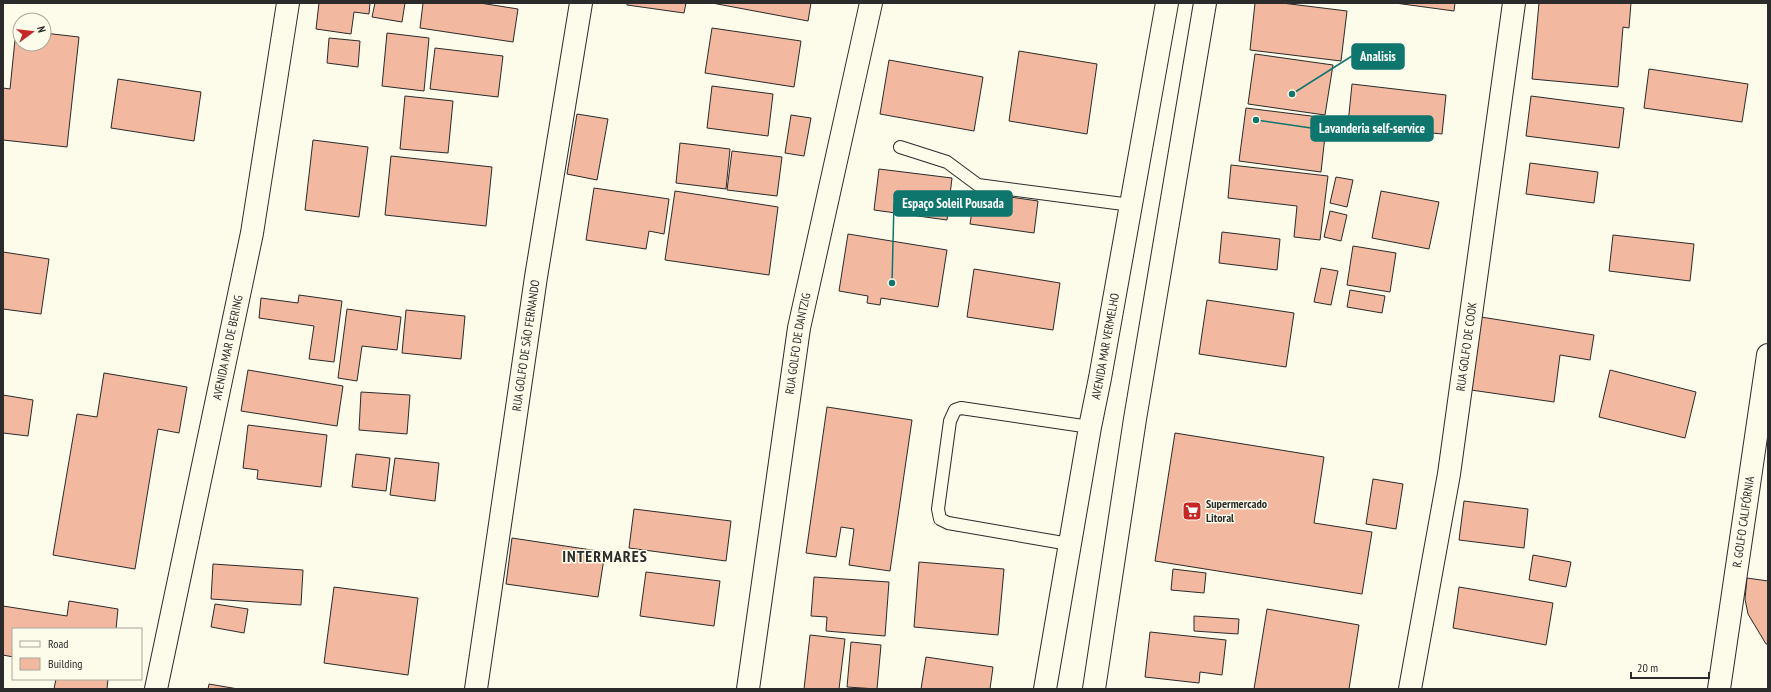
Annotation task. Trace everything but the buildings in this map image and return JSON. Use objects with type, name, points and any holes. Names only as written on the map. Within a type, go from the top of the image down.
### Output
[{"type":"street","name":"AVENIDA MAR DE BERING","points":[[156,689],[252,233],[288,3]]},
{"type":"street","name":"RUA GOLFO DE SÃO FERNANDO","points":[[476,689],[535,285],[581,3]]},
{"type":"street","name":"RUA GOLFO DE DANTZIG","points":[[748,689],[799,328],[871,3]]},
{"type":"street","name":"AVENIDA MAR VERMELHO","points":[[1045,689],[1069,544],[1167,3]]},
{"type":"street","points":[[1094,689],[1135,419],[1205,3]]},
{"type":"street","name":"RUA GOLFO DE COOK","points":[[1410,689],[1449,474],[1514,3]]},
{"type":"street","name":"R. GOLFO CALIFÓRNIA","points":[[1719,689],[1768,355]]},
{"type":"lane","points":[[900,147],[947,162],[978,185],[1131,205]]},
{"type":"lane","points":[[1069,544],[948,523],[940,518],[938,509],[950,421],[955,410],[961,408],[1090,427]]},
{"type":"place","name":"Analisis","points":[[1292,94]]},
{"type":"place","name":"Lavanderia self-service","points":[[1256,120]]},
{"type":"place","name":"Espaço Soleil Pousada","points":[[892,283]]},
{"type":"place","name":"Supermercado Litoral","points":[[1192,511]]},
{"type":"district","name":"INTERMARES","points":[[605,556]]}]
